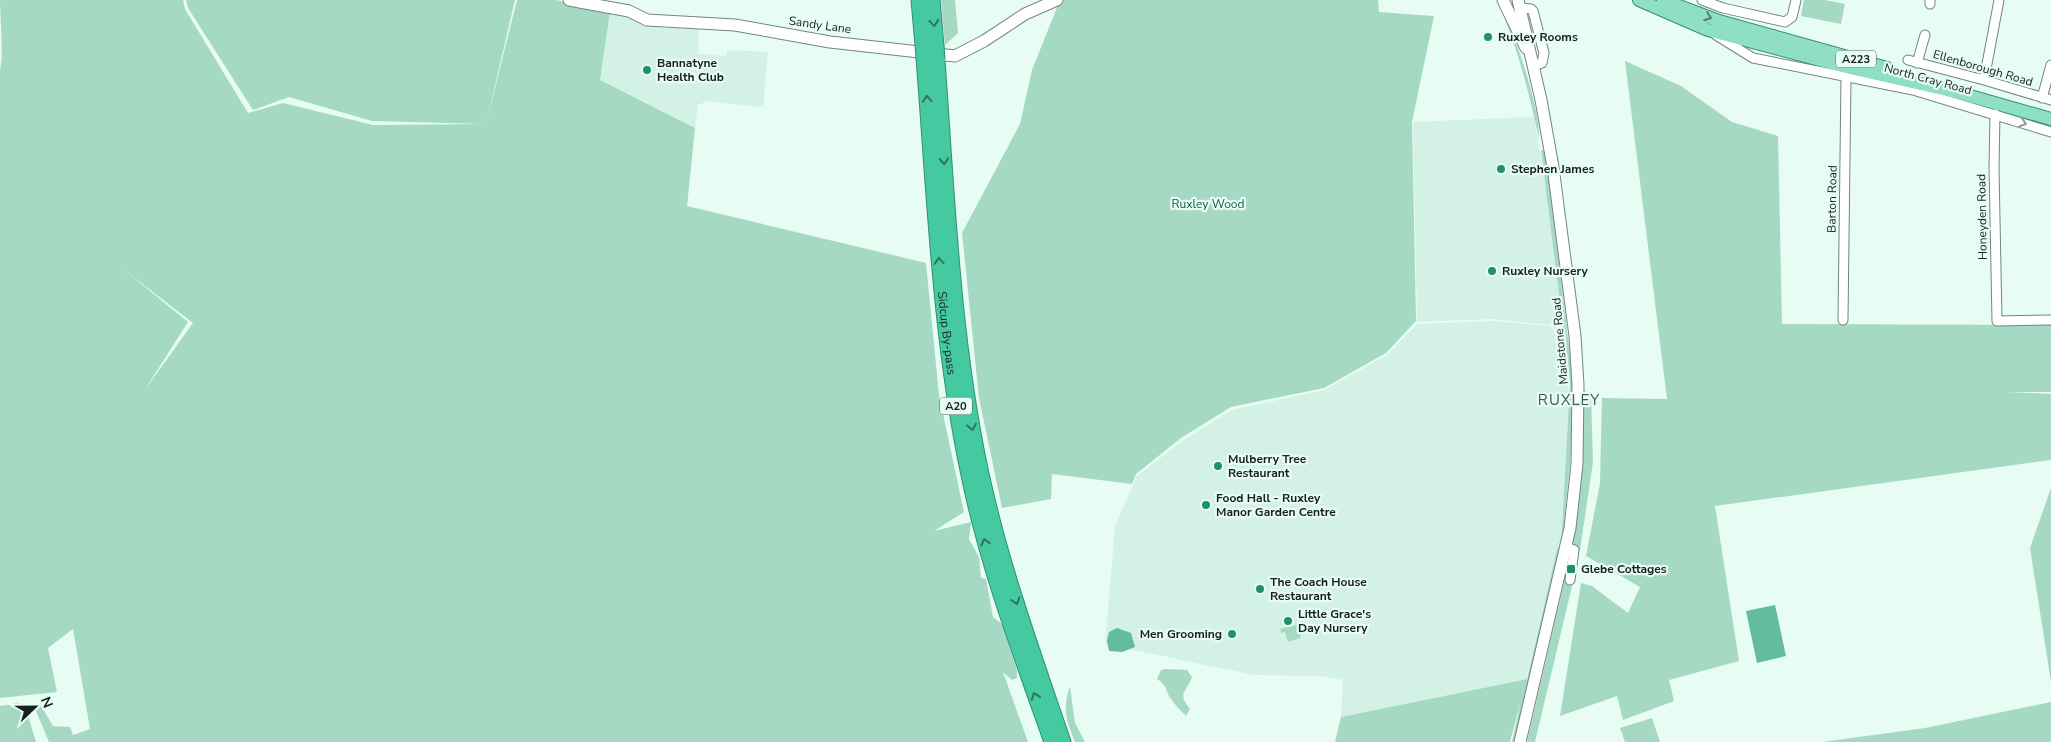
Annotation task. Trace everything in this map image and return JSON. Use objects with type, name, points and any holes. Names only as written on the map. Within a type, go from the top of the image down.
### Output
[{"type":"highway","name":"Sidcup By-pass","points":[[920,0],[930,52],[954,296],[968,403],[981,474],[1000,552],[1063,742]]},
{"type":"highway","name":"Sidcup By-pass","points":[[932,0],[930,52],[942,296],[954,396],[969,476],[988,556],[1052,742]]},
{"type":"main road","name":"Sandy Lane","points":[[568,0],[629,11],[647,20],[736,26],[830,42],[955,56],[984,41],[1026,14],[1057,0]]},
{"type":"main road","name":"Maidstone Road","points":[[1503,0],[1517,33],[1530,54]]},
{"type":"main road","name":"North Cray Road","points":[[1639,0],[1708,30],[1799,55],[1810,64],[1832,70],[1956,92],[2051,119]]},
{"type":"main road","name":"North Cray Road","points":[[1663,0],[1719,21],[1890,69],[2051,110]]},
{"type":"main road","name":"Maidstone Road","points":[[1519,4],[1553,167],[1575,337],[1578,385],[1577,464],[1566,547],[1520,742]]},
{"type":"street","points":[[1702,0],[1723,8],[1786,22],[1792,17],[1796,0]]},
{"type":"street","points":[[1984,80],[1999,0]]},
{"type":"street","points":[[1519,4],[1531,8],[1533,11],[1544,53],[1542,63],[1533,66]]},
{"type":"street","name":"North Cray Road","points":[[1708,30],[1753,58],[1848,72],[2051,132]]},
{"type":"street","name":"Ellenborough Road","points":[[1925,35],[1913,62],[1984,80],[2046,99]]},
{"type":"street","points":[[2046,99],[2051,65]]},
{"type":"street","name":"Barton Road","points":[[1843,320],[1848,72]]},
{"type":"street","name":"Honeyden Road","points":[[1995,114],[1996,321],[2051,320]]},
{"type":"street","points":[[1566,547],[1574,550],[1570,580]]},
{"type":"shaded area","points":[[610,12],[660,28],[699,29],[698,54],[726,56],[727,50],[768,52],[763,107],[707,101],[698,105],[695,128],[600,80]]},
{"type":"shaded area","points":[[1534,117],[1546,188],[1565,335],[1557,335],[1552,325],[1492,319],[1417,322],[1413,122]]},
{"type":"shaded area","points":[[1492,321],[1551,326],[1556,337],[1565,337],[1569,400],[1561,546],[1557,549],[1526,679],[1341,717],[1343,680],[1320,676],[1254,675],[1105,644],[1115,526],[1137,476],[1182,441],[1232,410],[1324,390],[1387,355],[1417,324]]},
{"type":"shaded area","points":[[1775,605],[1786,656],[1757,663],[1746,611]]},
{"type":"shaded area","points":[[1117,628],[1131,633],[1135,647],[1122,652],[1109,651],[1107,641],[1109,632]]},
{"type":"green space","points":[[0,0],[183,0],[185,9],[248,113],[283,103],[373,125],[482,124],[372,121],[289,97],[253,110],[188,8],[186,0],[515,0],[486,124],[517,0],[556,0],[610,12],[600,80],[695,128],[687,206],[926,263],[939,395],[964,512],[934,531],[971,522],[969,539],[979,557],[981,578],[986,579],[993,617],[1002,624],[1017,670],[1017,678],[1012,680],[1003,672],[1028,742],[49,742],[33,704],[40,704],[53,726],[70,727],[73,735],[90,729],[73,629],[48,648],[57,692],[0,698],[0,69],[2,46]],"holes":[[[123,269],[193,323],[144,391],[188,322]]]},
{"type":"green space","points":[[941,0],[955,0],[958,33],[945,45]]},
{"type":"green space","name":"Ruxley Wood","points":[[1060,0],[1378,0],[1379,12],[1434,16],[1412,122],[1416,321],[1386,353],[1324,388],[1231,407],[1181,438],[1136,474],[1132,484],[1052,474],[1051,499],[1002,508],[979,398],[962,233],[1020,124],[1032,70]]},
{"type":"green space","points":[[1497,0],[1511,28],[1525,68],[1536,109],[1539,139],[1522,69],[1511,34]]},
{"type":"green space","points":[[1804,0],[1825,0],[1845,4],[1841,24],[1801,16]]},
{"type":"green space","points":[[1625,61],[1681,86],[1732,122],[1778,136],[1782,324],[2051,325],[2051,392],[2008,392],[2051,394],[2051,460],[1715,506],[1739,661],[1669,680],[1674,701],[1623,720],[1617,696],[1560,716],[1581,583],[1592,586],[1628,613],[1640,587],[1586,556],[1600,483],[1602,398],[1667,399]]},
{"type":"green space","points":[[1541,150],[1546,151],[1572,373],[1571,454],[1562,544],[1514,742],[1512,742],[1521,700],[1510,742],[1335,742],[1341,717],[1527,679],[1557,549],[1561,546],[1570,382]]},
{"type":"green space","points":[[1583,389],[1591,395],[1593,462],[1580,550],[1572,546],[1580,486]]},
{"type":"green space","points":[[2051,488],[2051,682],[2030,548]]},
{"type":"green space","points":[[1565,578],[1573,582],[1535,742],[1527,742]]},
{"type":"green space","points":[[1300,624],[1302,632],[1300,638],[1288,642],[1285,632],[1281,633],[1280,629]]},
{"type":"green space","points":[[1161,670],[1187,670],[1192,677],[1183,696],[1190,709],[1186,716],[1169,696],[1163,684],[1157,679]]},
{"type":"green space","points":[[1070,686],[1075,723],[1085,742],[1075,742],[1067,721],[1066,702]]},
{"type":"green space","points":[[2051,702],[2051,742],[1822,742],[1925,728]]},
{"type":"green space","points":[[18,703],[27,712],[36,742],[0,742],[0,706]]},
{"type":"green space","points":[[1652,718],[1660,742],[1625,742],[1620,728]]},
{"type":"place","name":"Ruxley Rooms","points":[[1488,37]]},
{"type":"place","name":"Bannatyne Health Club","points":[[647,70]]},
{"type":"place","name":"Stephen James","points":[[1501,169]]},
{"type":"place","name":"Ruxley Nursery","points":[[1492,271]]},
{"type":"place","name":"Mulberry Tree Restaurant","points":[[1218,466]]},
{"type":"place","name":"Food Hall - Ruxley Manor Garden Centre","points":[[1206,505]]},
{"type":"place","name":"Glebe Cottages","points":[[1571,569]]},
{"type":"place","name":"The Coach House Restaurant","points":[[1260,589]]},
{"type":"place","name":"Little Grace's Day Nursery","points":[[1288,621]]},
{"type":"place","name":"Men Grooming","points":[[1232,634]]},
{"type":"district","name":"RUXLEY","points":[[1569,400]]}]
